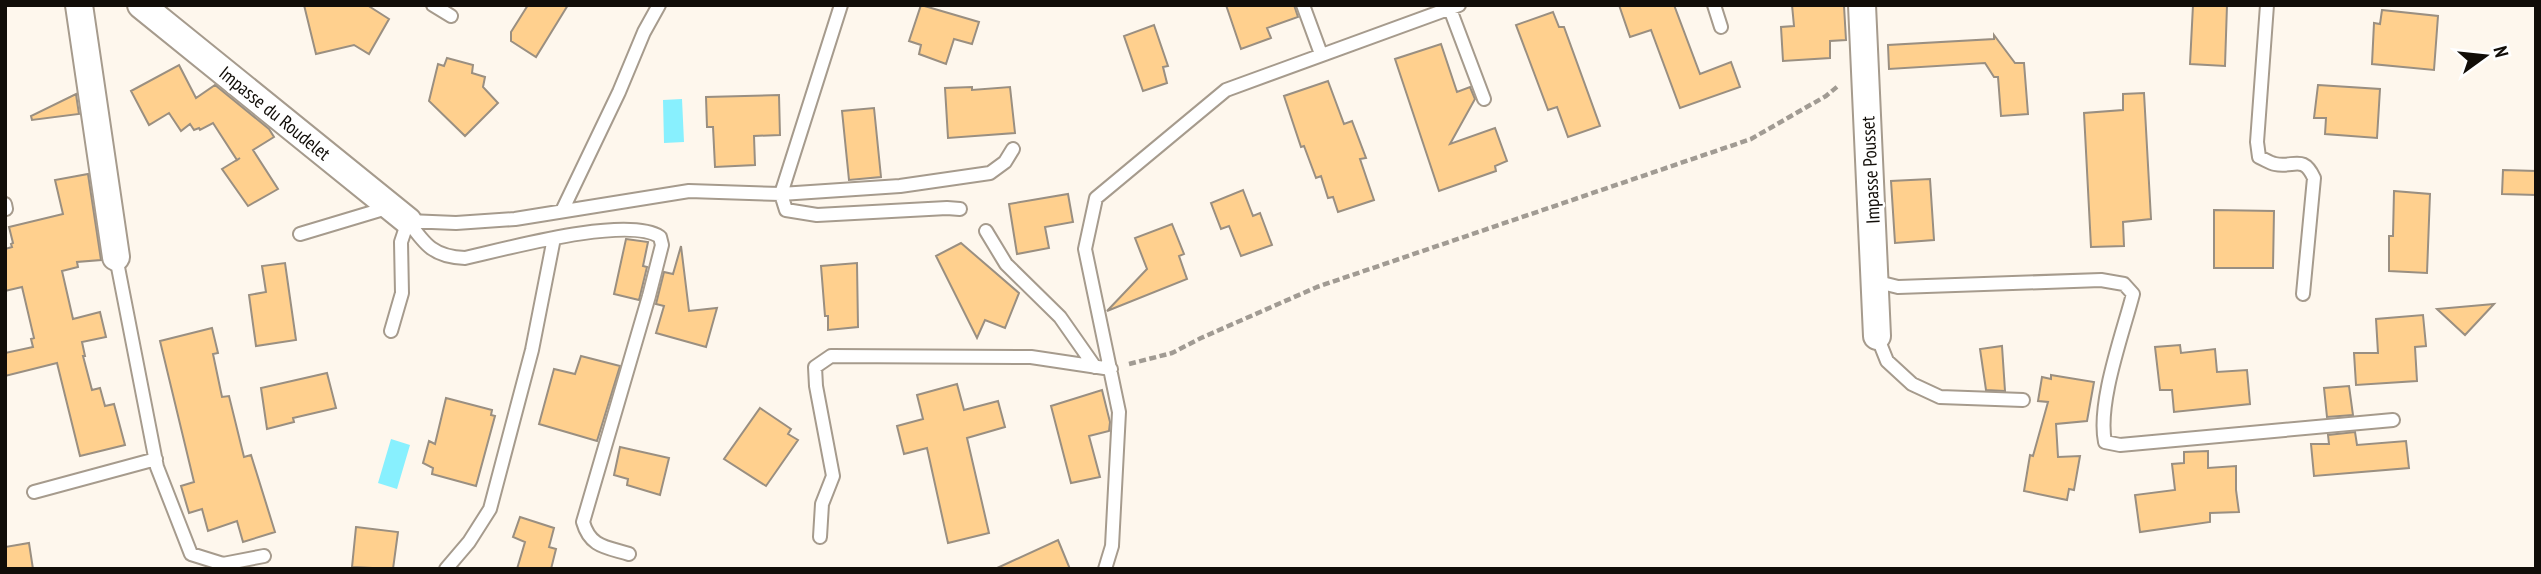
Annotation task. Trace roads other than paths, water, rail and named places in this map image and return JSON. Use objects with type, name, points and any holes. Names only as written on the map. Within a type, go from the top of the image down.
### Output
[{"type":"street","points":[[79,5],[116,257]]},
{"type":"street","name":"Impasse du Roudelet","points":[[141,5],[399,214]]},
{"type":"street","name":"Impasse Pousset","points":[[1862,5],[1877,335]]},
{"type":"lane","points":[[433,5],[451,16]]},
{"type":"lane","points":[[562,211],[659,5]]},
{"type":"lane","points":[[841,5],[781,194],[786,210],[817,215],[960,209]]},
{"type":"lane","points":[[1303,5],[1321,54]]},
{"type":"lane","points":[[1714,5],[1721,27]]},
{"type":"lane","points":[[2267,5],[2258,149],[2259,157],[2275,164],[2300,162],[2310,168],[2314,178],[2303,294]]},
{"type":"lane","points":[[1105,569],[1112,547],[1119,412],[1085,249],[1096,198],[1226,90],[1455,7],[1485,99]]},
{"type":"lane","points":[[300,234],[399,214],[456,223],[562,211],[690,191],[781,194],[900,186],[990,173],[1005,162],[1013,149]]},
{"type":"lane","points":[[399,214],[425,245],[452,258],[465,258],[589,232],[645,230],[660,237],[662,245],[649,296],[583,522],[586,535],[596,544],[629,554]]},
{"type":"lane","points":[[391,331],[402,293],[399,214]]},
{"type":"lane","points":[[986,231],[1006,264],[1060,317],[1096,367]]},
{"type":"lane","points":[[446,569],[469,542],[490,509],[532,350],[554,238]]},
{"type":"lane","points":[[116,257],[156,459],[191,554],[223,564],[264,555]]},
{"type":"lane","points":[[1874,281],[1898,286],[2101,280],[2124,284],[2133,294],[2105,400],[2105,442],[2120,445],[2393,421]]},
{"type":"lane","points":[[1877,335],[1887,360],[1912,384],[1940,397],[2023,400]]},
{"type":"lane","points":[[820,537],[822,503],[833,476],[816,386],[815,367],[831,356],[1031,357],[1111,369]]},
{"type":"lane","points":[[34,492],[156,459]]},
{"type":"water","points":[[682,99],[684,142],[664,143],[663,100]]},
{"type":"water","points":[[391,439],[410,445],[397,489],[378,483]]}]
